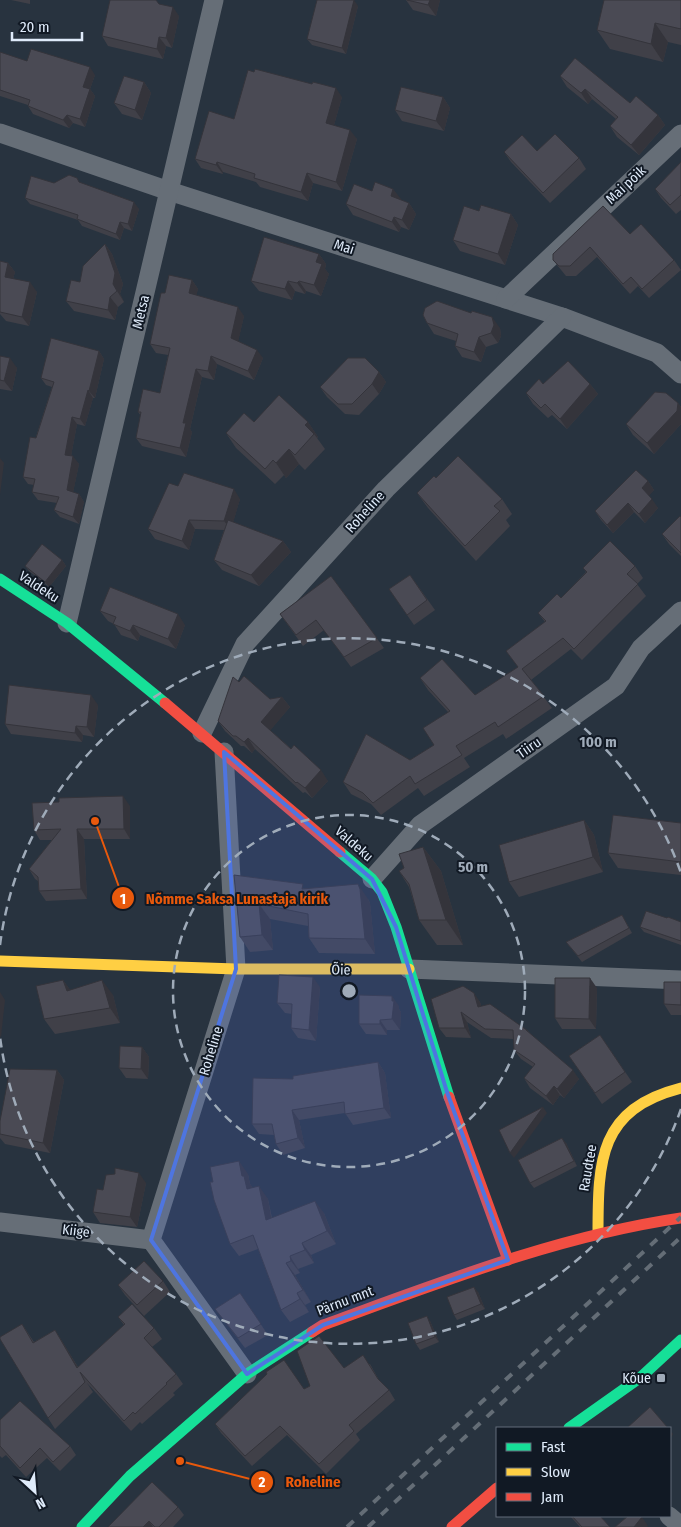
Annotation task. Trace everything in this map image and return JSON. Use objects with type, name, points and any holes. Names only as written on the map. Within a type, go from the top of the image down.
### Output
[{"type":"street","name":"Metsa","points":[[67,623],[214,0]]},
{"type":"street","name":"Mai","points":[[0,133],[169,191],[562,317],[657,353],[681,374]]},
{"type":"street","name":"Mai põik","points":[[506,299],[681,134]]},
{"type":"street","name":"Roheline","points":[[202,733],[245,644],[386,489],[562,317]]},
{"type":"street","name":"Valdeku","points":[[0,579],[67,623],[202,733],[372,879],[382,892],[396,927],[448,1092],[508,1260]]},
{"type":"street","name":"Tiiru","points":[[372,879],[420,825],[616,686],[641,648],[681,611]]},
{"type":"street","name":"Roheline","points":[[151,1240],[236,969],[224,752]]},
{"type":"street","name":"Õie","points":[[0,961],[236,969],[409,969],[681,980]]},
{"type":"street","name":"Raudtee","points":[[598,1234],[598,1194],[601,1169],[606,1146],[616,1125],[633,1109],[660,1093],[681,1088]]},
{"type":"street","name":"Pärnu mnt","points":[[82,1527],[130,1476],[246,1374],[323,1325],[508,1260],[634,1225],[681,1218]]},
{"type":"street","name":"Kiige","points":[[0,1222],[151,1240]]},
{"type":"street","points":[[151,1240],[246,1374]]},
{"type":"street","points":[[571,1427],[641,1377],[681,1340]]},
{"type":"street","points":[[452,1527],[496,1489]]},
{"type":"street","points":[[670,1517],[681,1526]]},
{"type":"highlighted area","points":[[224,752],[372,879],[396,927],[447,1092],[508,1260],[323,1325],[247,1374],[151,1240],[236,969]]},
{"type":"building","points":[[110,0],[156,0],[159,4],[173,7],[166,38],[159,37],[157,49],[102,36]]},
{"type":"building","points":[[317,0],[354,0],[342,48],[307,39]]},
{"type":"building","points":[[407,0],[430,0],[428,5]]},
{"type":"building","points":[[604,0],[681,0],[681,29],[655,23],[651,44],[597,30]]},
{"type":"building","points":[[31,49],[90,67],[83,87],[90,89],[80,119],[67,115],[63,120],[28,106],[30,100],[0,90],[0,52],[27,61]]},
{"type":"building","points":[[575,58],[630,103],[636,96],[658,115],[631,145],[610,126],[618,117],[585,89],[581,93],[560,76]]},
{"type":"building","points":[[255,69],[312,84],[313,82],[336,88],[326,123],[350,130],[336,182],[307,173],[301,192],[254,178],[255,174],[217,162],[216,165],[195,159],[209,111],[234,119],[248,70],[254,72]]},
{"type":"building","points":[[124,76],[144,82],[135,110],[114,103]]},
{"type":"building","points":[[401,87],[443,97],[436,121],[395,110]]},
{"type":"building","points":[[555,134],[579,158],[543,193],[504,152],[522,135],[537,151]]},
{"type":"building","points":[[681,162],[681,195],[670,205],[655,189]]},
{"type":"building","points":[[69,175],[77,178],[79,182],[134,202],[128,224],[120,222],[116,234],[77,219],[78,215],[25,198],[31,176],[54,183]]},
{"type":"building","points":[[375,182],[393,189],[391,196],[409,203],[402,220],[394,217],[392,222],[346,204],[354,184],[372,191]]},
{"type":"building","points":[[481,205],[511,214],[498,254],[453,240],[464,206],[479,211]]},
{"type":"building","points":[[603,206],[630,234],[641,224],[674,260],[642,289],[631,277],[623,284],[590,247],[570,266],[559,266],[553,260],[553,254]]},
{"type":"building","points":[[264,237],[319,254],[316,262],[322,264],[314,285],[299,281],[297,283],[288,281],[285,289],[251,281]]},
{"type":"building","points":[[105,244],[115,273],[113,284],[117,291],[110,297],[108,310],[66,301],[71,280],[80,282],[83,266]]},
{"type":"building","points":[[0,261],[8,263],[5,277],[30,282],[22,317],[0,312]]},
{"type":"building","points":[[169,275],[192,280],[189,293],[238,307],[231,338],[257,350],[248,371],[211,356],[208,371],[196,369],[183,423],[186,423],[180,448],[136,438],[141,412],[138,412],[143,389],[160,393],[170,348],[150,344],[161,293],[165,293]]},
{"type":"building","points":[[437,301],[471,313],[472,311],[492,317],[494,325],[491,333],[479,337],[474,352],[455,346],[458,334],[427,323],[423,315],[425,308]]},
{"type":"building","points":[[51,338],[99,351],[80,419],[72,417],[65,455],[73,456],[67,490],[79,494],[73,517],[54,510],[59,497],[32,492],[35,479],[23,477],[30,437],[36,438],[54,382],[41,378]]},
{"type":"building","points":[[0,356],[10,358],[4,381],[0,380]]},
{"type":"building","points":[[348,358],[365,358],[379,372],[372,384],[352,404],[338,404],[320,387]]},
{"type":"building","points":[[568,361],[590,384],[560,419],[545,404],[541,408],[526,393],[539,379],[543,384]]},
{"type":"building","points":[[655,392],[666,393],[678,403],[677,411],[647,443],[626,424]]},
{"type":"building","points":[[279,395],[308,422],[305,425],[314,434],[295,455],[289,449],[276,463],[273,460],[265,469],[226,433],[244,413],[254,422]]},
{"type":"building","points":[[458,456],[502,499],[494,506],[500,511],[465,546],[417,493],[434,476],[436,478]]},
{"type":"building","points":[[636,470],[648,481],[642,488],[652,499],[639,514],[628,503],[607,525],[595,511]]},
{"type":"building","points":[[184,473],[234,489],[224,521],[189,520],[182,541],[148,529],[169,483],[178,486]]},
{"type":"building","points":[[681,517],[681,553],[662,534]]},
{"type":"building","points":[[228,520],[283,541],[251,575],[214,560]]},
{"type":"building","points":[[610,541],[635,566],[627,574],[638,584],[574,649],[563,638],[522,669],[544,696],[498,727],[495,722],[456,746],[462,755],[415,784],[410,776],[373,803],[363,793],[343,782],[366,734],[410,760],[434,745],[423,728],[450,711],[420,678],[442,659],[475,695],[518,667],[506,651],[546,621],[538,613],[557,594],[561,598],[587,572],[583,568]]},
{"type":"building","points":[[42,544],[62,560],[45,582],[25,566]]},
{"type":"building","points":[[410,575],[427,600],[407,615],[389,589]]},
{"type":"building","points":[[331,576],[377,638],[344,657],[316,620],[296,635],[280,614]]},
{"type":"building","points":[[110,587],[178,614],[168,639],[133,625],[130,631],[113,624],[116,617],[100,611]]},
{"type":"building","points":[[244,676],[270,699],[282,697],[261,722],[291,749],[294,745],[321,770],[305,788],[296,783],[248,738],[244,742],[233,736],[218,721],[233,677],[239,682]]},
{"type":"building","points":[[9,685],[91,695],[87,727],[76,726],[75,733],[5,724]]},
{"type":"building","points":[[123,796],[124,829],[77,829],[81,889],[39,891],[38,877],[29,869],[61,829],[34,830],[32,803],[59,802],[59,798]]},
{"type":"building","points":[[613,815],[681,823],[681,862],[608,853]]},
{"type":"building","points":[[584,820],[593,857],[509,882],[499,845]]},
{"type":"building","points":[[423,847],[446,920],[419,920],[409,884],[399,871],[404,868],[399,854]]},
{"type":"building","points":[[234,875],[303,884],[302,889],[358,884],[365,939],[309,938],[308,914],[259,904],[262,935],[240,937]]},
{"type":"building","points":[[646,911],[681,922],[681,941],[640,927]]},
{"type":"building","points":[[622,915],[629,928],[578,956],[566,942]]},
{"type":"building","points":[[279,975],[313,977],[309,1030],[291,1028],[292,1004],[277,1003]]},
{"type":"building","points":[[555,978],[590,978],[589,1019],[555,1018]]},
{"type":"building","points":[[63,980],[67,991],[102,980],[110,1008],[44,1019],[36,986]]},
{"type":"building","points":[[664,982],[681,982],[681,1005],[664,1004]]},
{"type":"building","points":[[463,986],[474,993],[478,1007],[490,1004],[528,1031],[526,1030],[573,1070],[557,1089],[554,1086],[546,1096],[524,1078],[535,1064],[514,1050],[513,1030],[485,1029],[461,1012],[465,1028],[439,1028],[431,999]]},
{"type":"building","points":[[359,995],[392,996],[392,1001],[394,1001],[392,1019],[380,1020],[380,1024],[359,1024]]},
{"type":"building","points":[[600,1035],[625,1072],[595,1093],[569,1056]]},
{"type":"building","points":[[120,1046],[142,1047],[141,1069],[119,1068]]},
{"type":"building","points":[[378,1062],[384,1108],[345,1114],[344,1102],[292,1110],[298,1138],[276,1144],[272,1124],[252,1124],[253,1078],[293,1079],[293,1076]]},
{"type":"building","points":[[10,1069],[57,1070],[43,1143],[0,1134],[0,1121]]},
{"type":"building","points":[[543,1107],[510,1153],[499,1130]]},
{"type":"building","points":[[562,1138],[574,1161],[530,1183],[518,1160]]},
{"type":"building","points":[[239,1161],[247,1189],[259,1186],[266,1220],[315,1201],[327,1231],[302,1243],[305,1250],[290,1256],[291,1261],[286,1263],[303,1290],[297,1293],[300,1299],[281,1310],[253,1235],[230,1244],[214,1200],[210,1182],[213,1182],[210,1167]]},
{"type":"building","points":[[115,1168],[139,1173],[130,1217],[93,1212],[97,1189],[103,1190],[106,1175],[115,1174]]},
{"type":"building","points":[[144,1261],[163,1281],[137,1305],[118,1285]]},
{"type":"building","points":[[474,1287],[481,1304],[454,1315],[447,1297]]},
{"type":"building","points":[[240,1293],[261,1324],[238,1338],[215,1309]]},
{"type":"building","points":[[132,1304],[154,1328],[144,1338],[176,1374],[135,1414],[133,1412],[124,1421],[80,1372],[85,1382],[48,1418],[0,1337],[22,1324],[33,1343],[55,1330],[77,1368],[125,1324],[118,1317]]},
{"type":"building","points":[[427,1316],[435,1337],[416,1344],[408,1323]]},
{"type":"building","points":[[319,1336],[344,1368],[363,1355],[378,1379],[389,1390],[349,1425],[354,1431],[319,1464],[280,1426],[245,1456],[215,1424],[267,1374],[266,1372],[284,1360],[304,1389],[310,1386],[297,1351]]},
{"type":"building","points":[[20,1401],[70,1446],[53,1462],[40,1448],[20,1468],[0,1446],[0,1420]]},
{"type":"building","points":[[650,1407],[667,1427],[628,1427]]},
{"type":"building","points":[[152,1482],[178,1507],[159,1527],[155,1527],[149,1521],[143,1527],[108,1527]]},
{"type":"building","points":[[573,1517],[601,1517],[610,1527],[582,1527]]},
{"type":"building","points":[[627,1517],[642,1517],[634,1527],[615,1527]]},
{"type":"railway","points":[[347,1527],[681,1217]]},
{"type":"railway","points":[[368,1527],[681,1237]]},
{"type":"traffic: fast","points":[[0,579],[67,623],[165,703]]},
{"type":"traffic: fast","points":[[340,852],[372,879],[382,892],[396,927],[449,1097]]},
{"type":"traffic: fast","points":[[82,1527],[130,1476],[247,1374],[312,1332]]},
{"type":"traffic: fast","points":[[570,1427],[641,1377],[681,1340]]},
{"type":"traffic: slow","points":[[0,961],[236,969],[409,969]]},
{"type":"traffic: slow","points":[[598,1234],[599,1183],[609,1141],[619,1124],[633,1109],[654,1097],[681,1088]]},
{"type":"traffic: jam","points":[[165,703],[340,852]]},
{"type":"traffic: jam","points":[[449,1097],[508,1260]]},
{"type":"traffic: jam","points":[[312,1332],[323,1325],[499,1262],[589,1236],[681,1218]]},
{"type":"traffic: jam","points":[[452,1527],[496,1489]]},
{"type":"place","name":"Nõmme Saksa Lunastaja kirik","points":[[95,821]]},
{"type":"place","name":"Kõue","points":[[661,1378]]},
{"type":"place","name":"Roheline","points":[[180,1461]]}]
